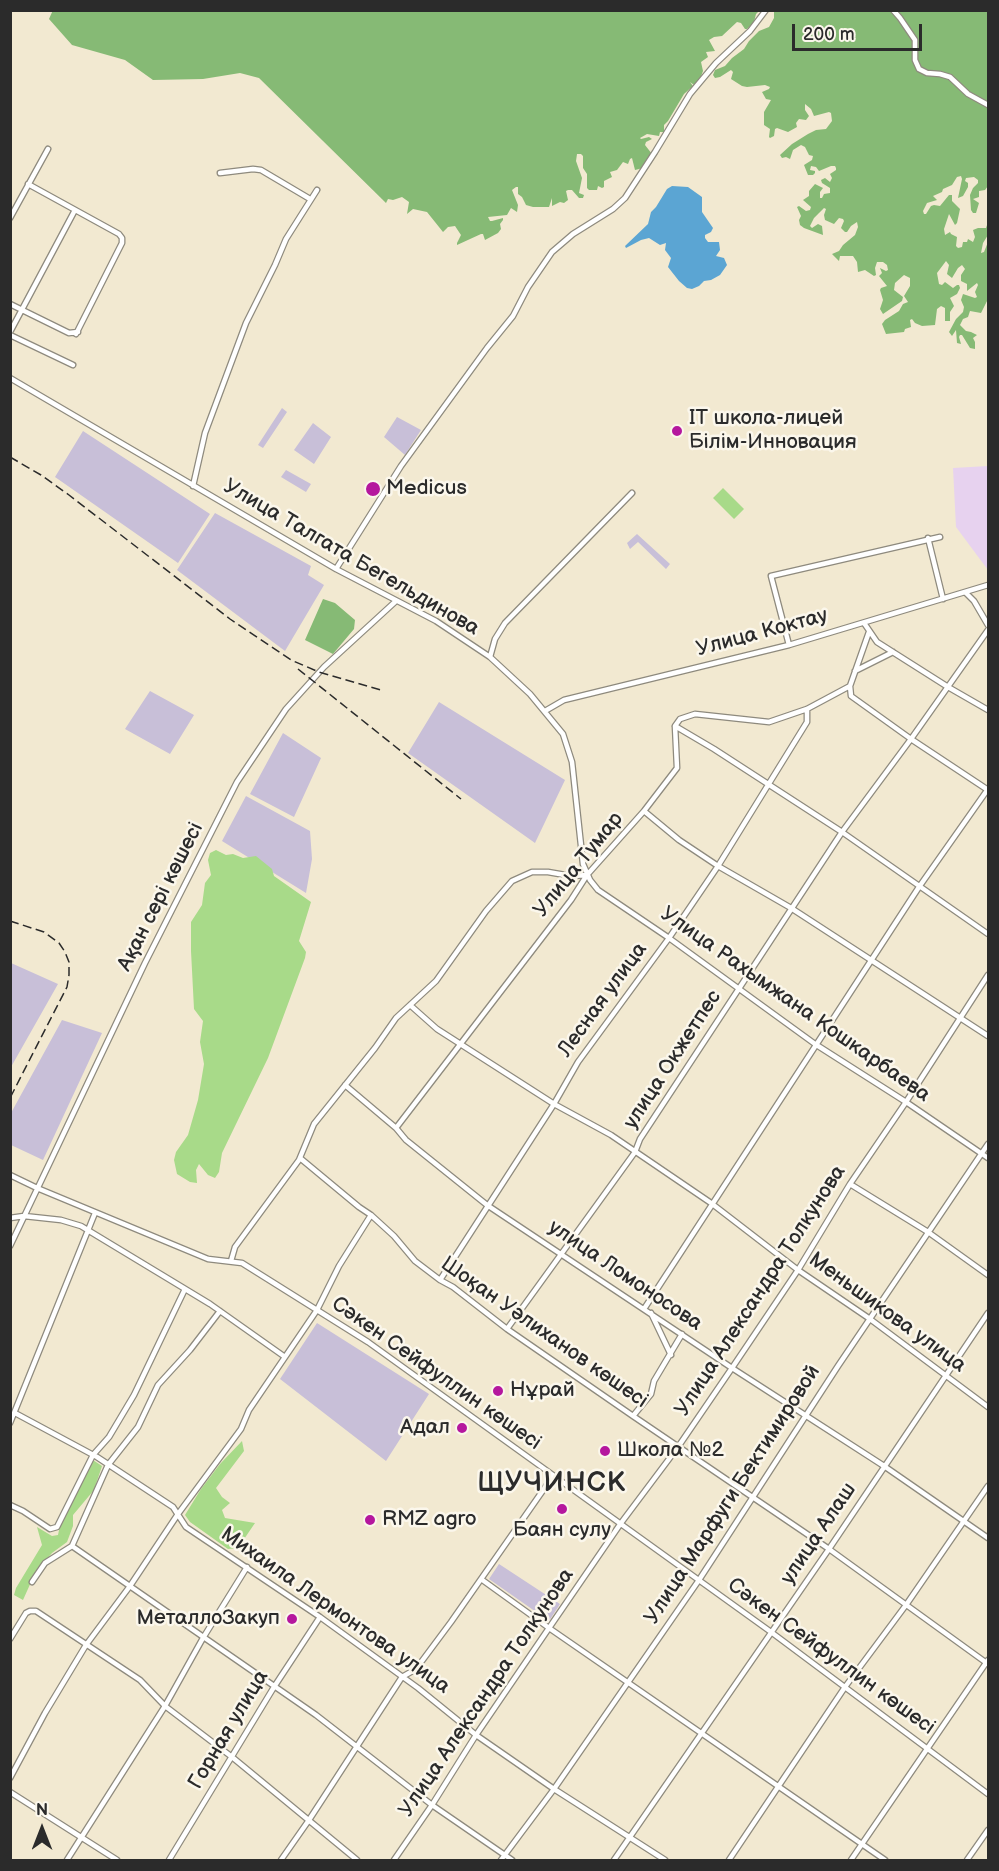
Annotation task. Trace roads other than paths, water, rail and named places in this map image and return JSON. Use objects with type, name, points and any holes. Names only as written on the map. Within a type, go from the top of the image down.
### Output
[{"type":"street","points":[[336,569],[401,466],[513,316],[528,286],[552,252],[573,234],[613,209],[625,198],[690,94],[716,63],[750,31],[766,10]]},
{"type":"street","points":[[893,10],[915,40],[915,60],[919,69],[927,73],[950,77],[968,94],[988,105]]},
{"type":"street","points":[[10,219],[48,149]]},
{"type":"street","points":[[220,173],[253,169],[261,171],[310,199]]},
{"type":"street","points":[[10,304],[69,333],[77,333],[122,243],[119,234],[28,184]]},
{"type":"street","points":[[193,486],[205,433],[246,323],[286,239],[317,190]]},
{"type":"street","points":[[73,365],[10,333],[75,210]]},
{"type":"street","name":"Улица Талгата Бегельдинова","points":[[10,378],[336,569],[436,621],[490,657],[516,680],[563,734],[572,762],[583,864],[587,875]]},
{"type":"street","points":[[490,657],[495,639],[505,623],[632,493]]},
{"type":"street","points":[[789,645],[771,576],[940,537]]},
{"type":"street","points":[[928,538],[943,599]]},
{"type":"street","name":"Улица Коктау","points":[[545,711],[564,700],[789,645],[988,585]]},
{"type":"street","points":[[966,593],[974,600],[988,625]]},
{"type":"street","name":"Ақан сері көшесі","points":[[10,1246],[145,963],[237,782],[286,709],[324,667],[396,601]]},
{"type":"street","points":[[864,623],[877,642],[988,711]]},
{"type":"street","name":"улица Окжетпес","points":[[507,1329],[635,1152],[640,1139],[842,832],[988,630]]},
{"type":"street","points":[[644,1309],[815,1044],[919,887],[988,789],[911,739],[851,696],[850,686],[869,632]]},
{"type":"street","points":[[855,671],[893,652]]},
{"type":"street","points":[[850,686],[807,709],[769,722],[695,714],[680,719],[675,726],[842,832],[988,933]]},
{"type":"street","name":"Лесная улица","points":[[440,1280],[554,1104],[578,1062],[669,938],[718,866],[807,722],[807,709]]},
{"type":"street","name":"Улица Тумар","points":[[396,1128],[571,900],[587,875],[644,812],[677,768],[675,726]]},
{"type":"street","points":[[644,812],[718,866],[791,908],[988,1036]]},
{"type":"street","points":[[231,1261],[235,1247],[300,1158],[314,1124],[396,1018],[436,981],[480,920],[512,881],[532,872],[571,876],[587,875]]},
{"type":"street","name":"Улица Рахымжана Кошкарбаева","points":[[587,875],[598,890],[669,938],[815,1044],[988,1158]]},
{"type":"street","name":"Улица Александра Толкунова","points":[[394,1860],[549,1628],[621,1523],[678,1447],[798,1270],[850,1184],[988,975]]},
{"type":"street","name":"Меньшикова улица","points":[[410,1005],[437,1029],[554,1104],[611,1135],[711,1203],[798,1270],[870,1319],[988,1407]]},
{"type":"street","name":"улица Ломоносова","points":[[345,1085],[396,1128],[406,1140],[487,1205],[732,1368],[806,1414],[988,1538]]},
{"type":"street","name":"Улица Марфуги Бектимировой","points":[[503,1858],[554,1789],[699,1580],[806,1414],[988,1144]]},
{"type":"street","name":"Шоқан Уәлиханов көшесі","points":[[300,1158],[371,1215],[394,1236],[415,1261],[440,1280],[453,1287],[507,1329],[829,1549],[988,1662]]},
{"type":"street","name":"Сәкен Сейфуллин көшесі","points":[[10,1175],[208,1259],[242,1263],[368,1342],[771,1632],[988,1794]]},
{"type":"street","points":[[850,1184],[928,1232],[988,1275]]},
{"type":"street","points":[[10,1423],[95,1213]]},
{"type":"street","points":[[10,1778],[45,1713],[86,1646],[178,1514],[241,1429],[249,1410],[317,1310],[339,1266],[371,1215]]},
{"type":"street","points":[[10,1218],[24,1216],[61,1220],[81,1226],[220,1311],[285,1357]]},
{"type":"street","points":[[10,1506],[23,1511],[50,1528],[57,1527],[93,1455],[109,1437],[134,1395],[185,1289]]},
{"type":"street","points":[[32,1582],[45,1563],[72,1546],[108,1465],[138,1427],[158,1385],[190,1350],[220,1311]]},
{"type":"street","points":[[651,1313],[671,1355]]},
{"type":"street","name":"улица Алаш","points":[[614,1860],[829,1549],[988,1313]]},
{"type":"street","points":[[633,1416],[651,1394],[654,1381],[682,1334]]},
{"type":"street","name":"Михаила Лермонтова улица","points":[[15,1413],[93,1455],[173,1507],[186,1527],[320,1617],[476,1735],[554,1789],[665,1860]]},
{"type":"street","points":[[281,1860],[402,1677],[416,1669],[553,1476]]},
{"type":"street","points":[[729,1860],[845,1687],[906,1605],[988,1486]]},
{"type":"street","points":[[72,1546],[316,1715],[503,1858],[512,1860]]},
{"type":"street","points":[[67,1860],[165,1706],[203,1638],[247,1567]]},
{"type":"street","points":[[481,1578],[549,1628],[885,1860]]},
{"type":"street","points":[[10,1639],[26,1614],[36,1611],[140,1680],[165,1706],[232,1757],[357,1860]]},
{"type":"street","name":"Горная улица","points":[[169,1860],[274,1687],[320,1617]]},
{"type":"street","points":[[851,1860],[988,1662]]},
{"type":"street","points":[[10,1792],[117,1860]]},
{"type":"street","points":[[968,1860],[988,1830]]},
{"type":"water","points":[[672,186],[688,187],[702,197],[702,212],[713,228],[705,235],[705,238],[708,242],[719,242],[720,250],[716,256],[724,258],[727,265],[720,275],[692,289],[679,281],[668,267],[671,258],[665,250],[666,243],[660,245],[649,238],[626,248],[625,246],[648,224],[651,212],[667,189]]},
{"type":"railway","points":[[10,457],[69,495],[230,619],[291,660],[319,672],[384,691]]},
{"type":"railway","points":[[298,669],[461,799]]},
{"type":"railway","points":[[10,921],[44,932],[59,943],[69,962],[67,987],[10,1098]]},
{"type":"place","name":"IT школа-лицей Білім-Инновация","points":[[677,431]]},
{"type":"place","name":"Medicus","points":[[373,489]]},
{"type":"place","name":"Нұрай","points":[[498,1391]]},
{"type":"place","name":"Адал","points":[[462,1428]]},
{"type":"place","name":"Школа №2","points":[[605,1451]]},
{"type":"place","name":"Баян сулу","points":[[562,1509]]},
{"type":"place","name":"RMZ agro","points":[[370,1520]]},
{"type":"place","name":"МеталлоЗакуп","points":[[292,1619]]},
{"type":"district","name":"ЩУЧИНСК","points":[[552,1484]]}]
